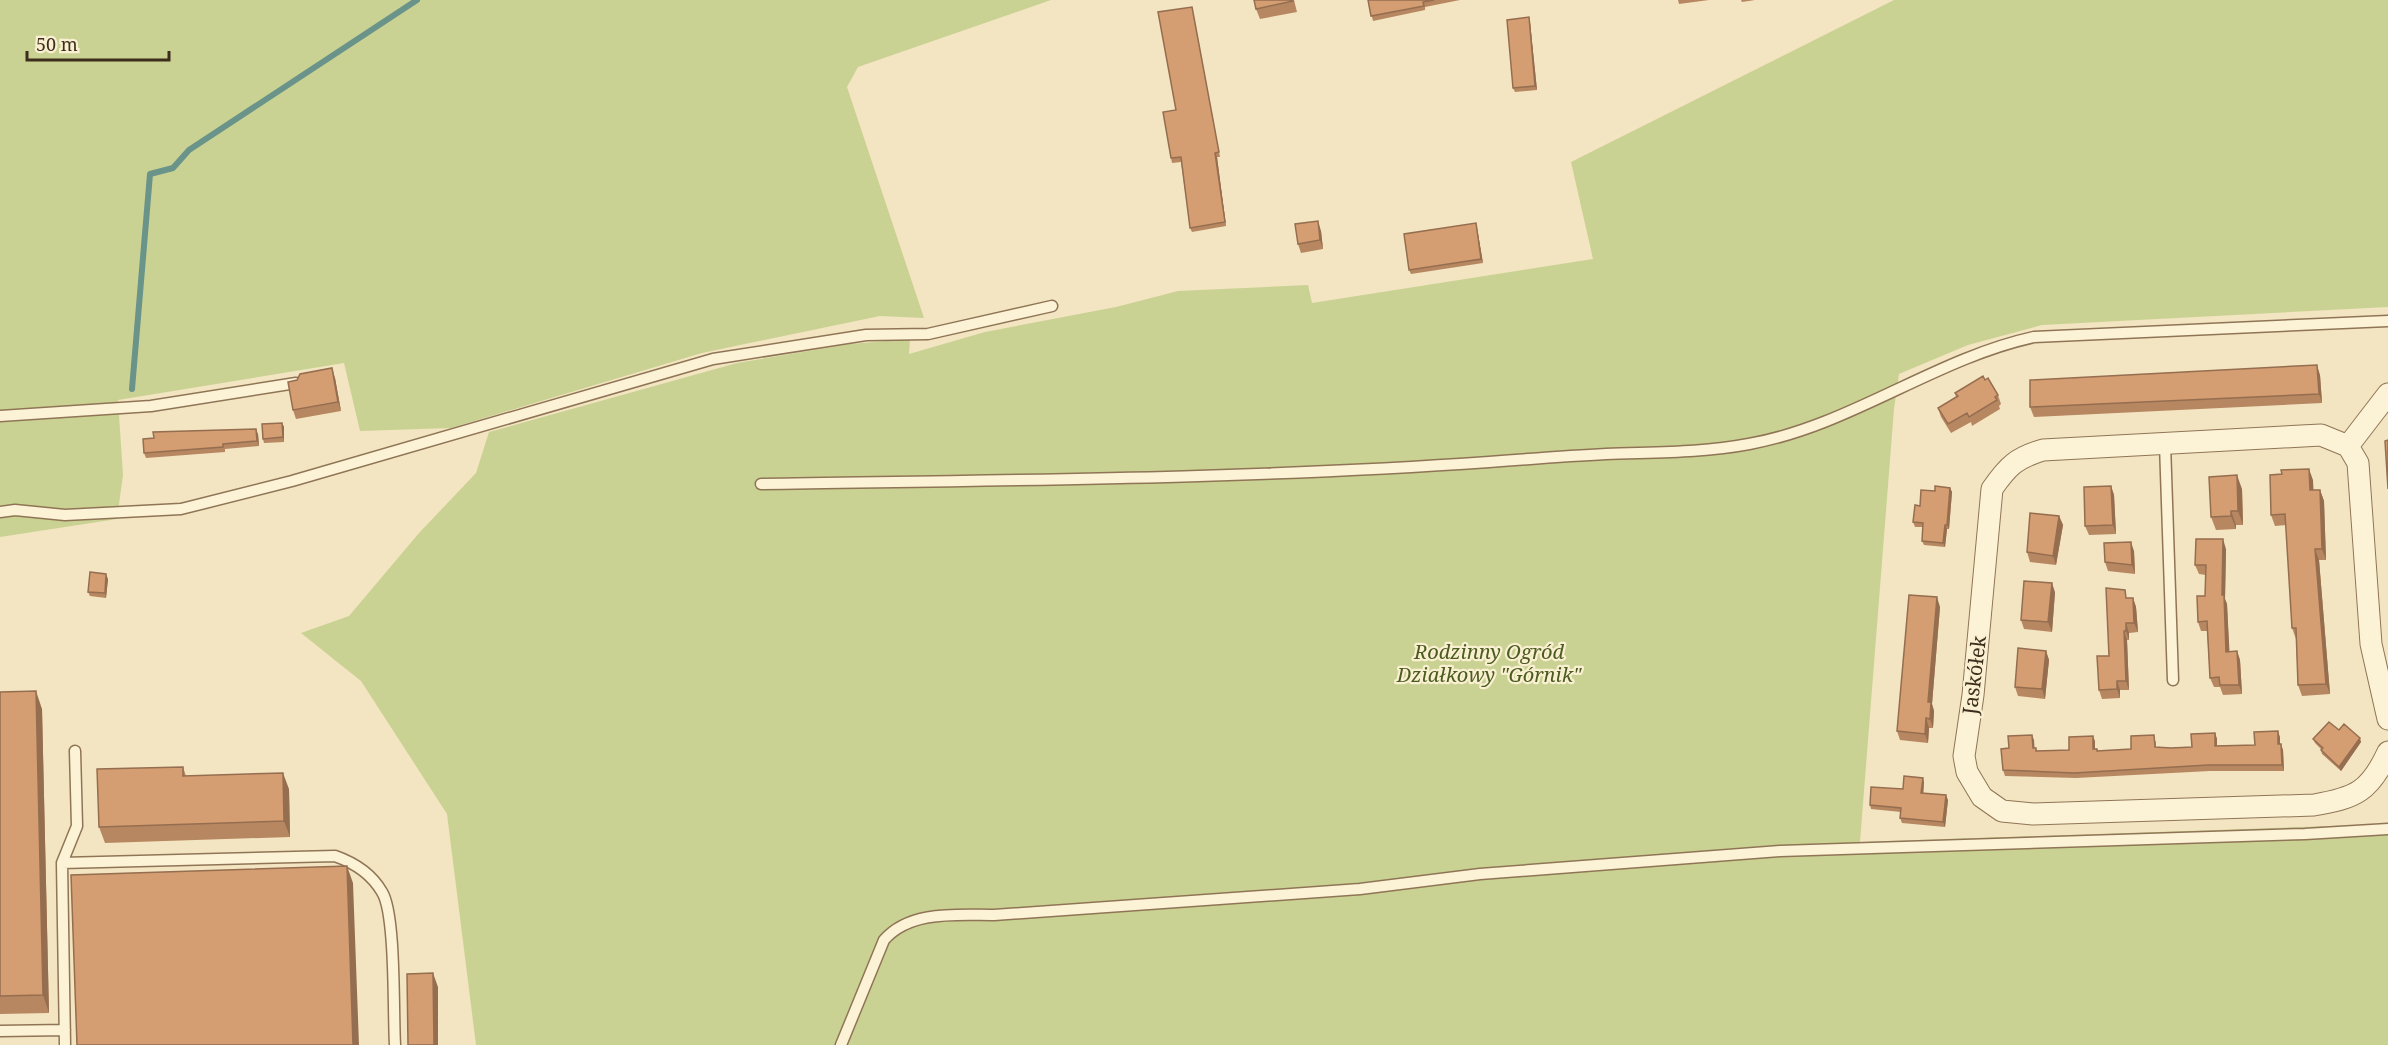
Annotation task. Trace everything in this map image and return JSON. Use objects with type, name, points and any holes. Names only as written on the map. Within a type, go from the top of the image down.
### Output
[{"type":"street","points":[[2388,394],[2348,446],[2358,463],[2371,644],[2388,719]]},
{"type":"street","name":"Jaskółek","points":[[2348,446],[2321,435],[2043,450],[2020,457],[2005,470],[1992,489],[1973,695],[1964,756],[1967,772],[1982,796],[2002,811],[2033,814],[2314,805],[2340,801],[2364,789],[2379,771],[2388,752]]},
{"type":"lane","points":[[0,512],[15,510],[65,515],[181,509],[292,481],[713,359],[866,335],[928,334],[1052,306]]},
{"type":"lane","points":[[762,484],[1118,477],[1438,466],[1605,454],[1712,450],[1776,439],[1809,429],[1877,400],[1950,364],[1999,345],[2034,337],[2388,321]]},
{"type":"lane","points":[[0,416],[151,406],[296,383]]},
{"type":"lane","points":[[2165,444],[2173,680]]},
{"type":"lane","points":[[65,1045],[62,863],[77,826],[75,751]]},
{"type":"lane","points":[[841,1045],[884,940],[892,930],[934,916],[994,915],[1343,890],[1462,876],[1780,851],[2305,834],[2388,829]]},
{"type":"lane","points":[[62,863],[335,856],[352,862],[366,872],[383,893],[390,922],[394,1045]]},
{"type":"lane","points":[[0,1031],[65,1030]]},
{"type":"green space","points":[[0,0],[1051,0],[858,67],[847,87],[924,318],[880,316],[702,353],[451,428],[360,431],[344,363],[118,400],[123,475],[117,519],[0,537]]},
{"type":"green space","name":"Rodzinny Ogród Działkowy \"Górnik\"","points":[[1894,0],[2388,0],[2388,307],[2042,325],[1968,345],[1899,374],[1894,409],[1860,842],[2388,824],[2388,1045],[476,1045],[447,814],[361,681],[301,633],[349,616],[419,533],[476,473],[489,432],[737,363],[850,344],[910,339],[909,354],[985,332],[1116,307],[1178,291],[1308,285],[1312,303],[1593,259],[1571,162]]},
{"type":"building","points":[[1254,0],[1292,0],[1293,1],[1256,9]]},
{"type":"building","points":[[1368,0],[1434,0],[1423,2],[1424,6],[1371,16]]},
{"type":"building","points":[[1192,7],[1219,152],[1215,153],[1225,222],[1190,228],[1181,157],[1171,158],[1163,112],[1176,110],[1158,12]]},
{"type":"building","points":[[1529,17],[1535,86],[1513,88],[1507,20]]},
{"type":"building","points":[[1318,221],[1320,240],[1298,244],[1295,224]]},
{"type":"building","points":[[1476,223],[1481,259],[1409,270],[1404,234]]},
{"type":"building","points":[[2317,365],[2319,394],[2030,407],[2030,380]]},
{"type":"building","points":[[332,368],[338,402],[293,410],[288,382],[297,380],[300,374]]},
{"type":"building","points":[[1983,376],[1985,380],[1988,378],[1998,395],[1995,397],[1997,400],[1969,417],[1967,413],[1948,424],[1938,408],[1958,396],[1955,393]]},
{"type":"building","points":[[282,423],[283,437],[263,439],[262,424]]},
{"type":"building","points":[[256,429],[257,441],[223,444],[223,447],[144,453],[143,439],[154,438],[153,432]]},
{"type":"building","points":[[2388,440],[2388,489],[2385,441]]},
{"type":"building","points":[[2309,469],[2310,490],[2320,490],[2322,549],[2315,549],[2326,684],[2298,685],[2296,628],[2292,628],[2285,514],[2271,515],[2270,475],[2282,474],[2281,470]]},
{"type":"building","points":[[2237,475],[2238,511],[2231,511],[2231,516],[2211,517],[2209,477]]},
{"type":"building","points":[[1935,486],[1950,488],[1943,543],[1922,541],[1923,523],[1913,522],[1915,505],[1920,506],[1921,490],[1935,491]]},
{"type":"building","points":[[2111,486],[2113,525],[2085,526],[2084,487]]},
{"type":"building","points":[[2030,513],[2059,516],[2053,556],[2027,552]]},
{"type":"building","points":[[2196,539],[2223,539],[2222,595],[2224,595],[2226,652],[2237,651],[2239,685],[2220,685],[2219,677],[2210,678],[2207,621],[2198,622],[2197,596],[2205,596],[2206,565],[2195,565]]},
{"type":"building","points":[[2131,542],[2132,565],[2105,562],[2104,543]]},
{"type":"building","points":[[90,572],[106,574],[105,593],[88,592]]},
{"type":"building","points":[[2024,581],[2052,583],[2048,622],[2021,620]]},
{"type":"building","points":[[2106,588],[2125,590],[2126,598],[2133,598],[2134,623],[2126,623],[2126,631],[2124,631],[2126,681],[2117,681],[2117,689],[2099,690],[2097,656],[2109,656]]},
{"type":"building","points":[[1909,595],[1937,597],[1928,702],[1931,702],[1930,719],[1926,718],[1925,734],[1897,731]]},
{"type":"building","points":[[2018,648],[2046,651],[2042,689],[2015,687]]},
{"type":"building","points":[[36,691],[43,995],[0,996],[0,692]]},
{"type":"building","points":[[2329,722],[2339,730],[2344,724],[2360,738],[2339,767],[2313,739]]},
{"type":"building","points":[[2278,731],[2282,765],[2208,765],[2074,773],[2003,770],[2001,749],[2009,748],[2008,736],[2032,735],[2033,748],[2036,748],[2036,751],[2069,750],[2069,737],[2093,736],[2093,749],[2097,751],[2131,749],[2131,736],[2154,735],[2155,747],[2192,747],[2191,734],[2215,733],[2215,746],[2255,745],[2254,732]]},
{"type":"building","points":[[183,767],[183,776],[283,773],[284,821],[99,827],[97,769]]},
{"type":"building","points":[[1904,776],[1923,778],[1921,793],[1946,795],[1943,822],[1900,818],[1901,808],[1870,805],[1871,787],[1903,789]]},
{"type":"building","points":[[347,866],[353,1045],[77,1045],[71,875]]},
{"type":"building","points":[[433,973],[434,1045],[408,1045],[407,974]]},
{"type":"waterway","points":[[132,389],[150,174],[173,168],[189,150],[417,0]]}]
